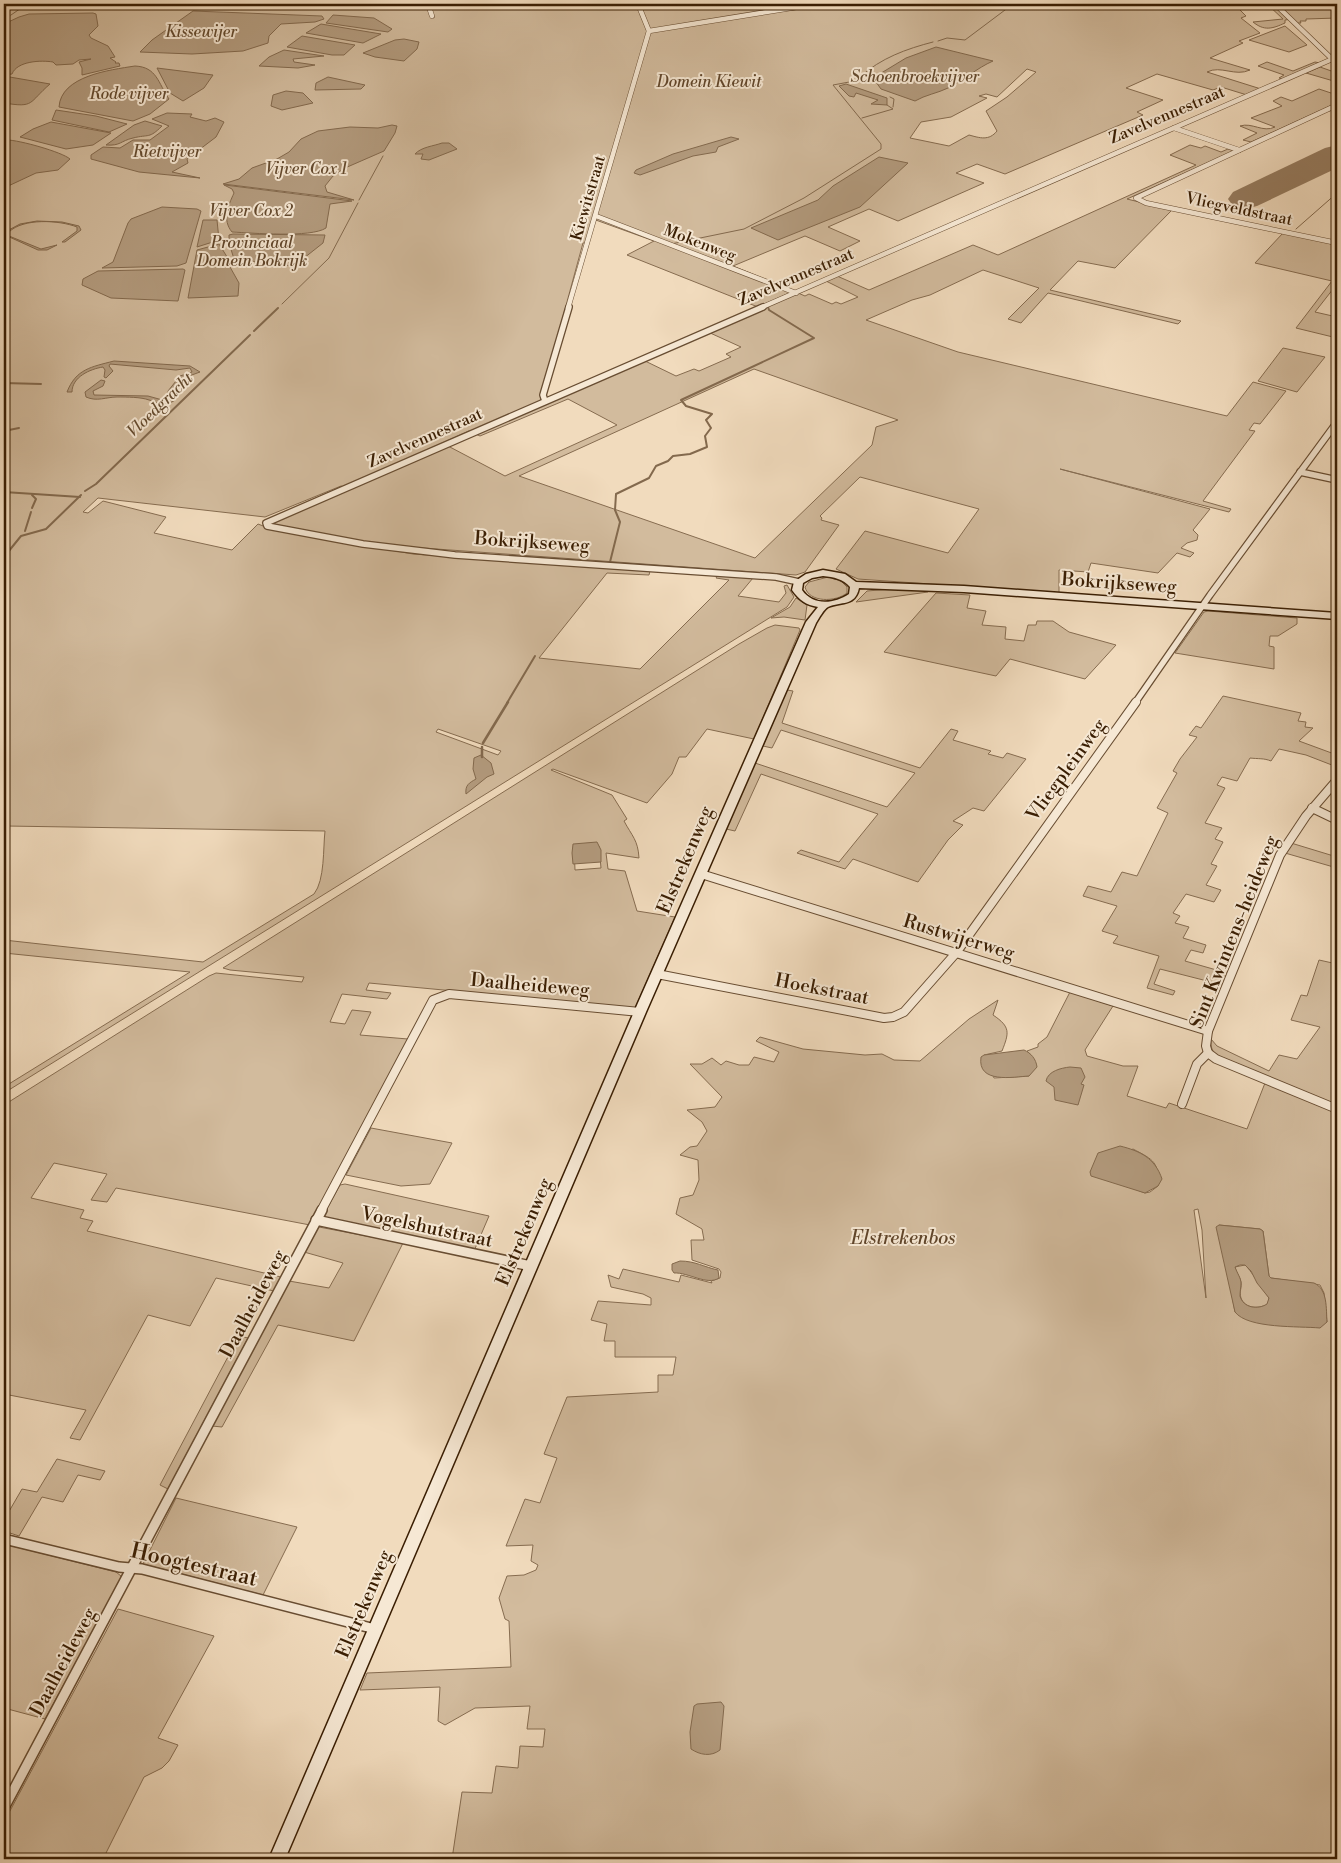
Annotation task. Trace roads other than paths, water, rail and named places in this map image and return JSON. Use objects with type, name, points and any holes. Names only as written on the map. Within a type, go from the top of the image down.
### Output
[{"type":"street","points":[[428,4],[432,16]]},
{"type":"street","points":[[638,4],[649,31],[816,4]]},
{"type":"street","points":[[1275,4],[1331,58]]},
{"type":"street","name":"Kiewitstraat","points":[[545,401],[543,395],[649,31]]},
{"type":"street","name":"Zavelvennestraat","points":[[266,523],[1337,57]]},
{"type":"street","points":[[1174,128],[1239,150],[1337,105]]},
{"type":"street","name":"Vliegveldstraat","points":[[1239,150],[1136,198],[1146,203],[1337,243]]},
{"type":"street","name":"Mokenweg","points":[[596,216],[796,292]]},
{"type":"street","name":"Vliegpleinweg","points":[[956,953],[1202,607],[1337,422]]},
{"type":"street","points":[[1300,472],[1337,480]]},
{"type":"street","name":"Bokrijkseweg","points":[[266,523],[267,526],[363,544],[455,555],[776,577],[799,582],[816,574],[831,574],[845,578],[854,587],[899,586],[1337,616]]},
{"type":"street","points":[[799,582],[797,586],[799,593],[812,602]]},
{"type":"street","name":"Bokrijkseweg","points":[[812,602],[834,604],[849,599],[854,587]]},
{"type":"street","name":"Elstrekenweg","points":[[811,622],[812,602]]},
{"type":"street","name":"Elstrekenweg","points":[[277,1859],[640,1012],[811,622],[825,604]]},
{"type":"street","name":"Sint Kwintens-heideweg","points":[[1182,1104],[1197,1064],[1208,1053],[1206,1046],[1208,1031],[1280,855],[1291,834],[1337,780]]},
{"type":"street","points":[[1312,808],[1337,820]]},
{"type":"street","name":"Rustwijerweg","points":[[701,874],[1208,1031]]},
{"type":"street","name":"Hoekstraat","points":[[657,974],[884,1018],[893,1017],[904,1012],[956,953]]},
{"type":"street","name":"Daalheideweg","points":[[4,1808],[430,1004],[438,997],[450,994],[640,1012]]},
{"type":"street","points":[[1208,1053],[1216,1059],[1337,1109]]},
{"type":"street","name":"Vogelshutstraat","points":[[316,1220],[531,1266]]},
{"type":"street","name":"Hoogtestraat","points":[[4,1539],[131,1569],[142,1569],[375,1629]]},
{"type":"water","name":"Kissewijer","points":[[193,11],[322,16],[324,19],[315,22],[281,24],[269,36],[268,43],[243,51],[192,54],[140,52],[152,40]]},
{"type":"water","points":[[29,14],[96,14],[98,26],[89,35],[91,38],[108,46],[115,57],[110,58],[115,63],[119,63],[120,66],[82,75],[82,68],[79,62],[91,59],[79,60],[73,64],[56,65],[53,62],[36,61],[19,66],[12,74],[4,75],[4,24]]},
{"type":"water","points":[[333,15],[374,18],[392,29],[388,32],[326,23]]},
{"type":"water","points":[[321,24],[381,34],[363,43],[306,33]]},
{"type":"water","points":[[302,36],[355,45],[344,55],[332,55],[287,47]]},
{"type":"water","points":[[404,39],[419,42],[417,49],[404,61],[375,57],[363,53],[395,40]]},
{"type":"water","name":"Schoenbroekvijver","points":[[936,47],[993,61],[948,88],[915,101],[881,89],[873,78],[906,58]]},
{"type":"water","points":[[284,50],[324,56],[293,59],[294,62],[315,65],[298,68],[259,66],[269,57]]},
{"type":"water","name":"Rode vijver","points":[[135,66],[148,69],[153,73],[169,99],[150,114],[133,121],[59,107],[62,97],[68,88],[77,81],[88,76]]},
{"type":"water","points":[[157,68],[213,75],[204,88],[183,101],[170,93]]},
{"type":"water","points":[[4,76],[50,84],[30,103],[21,105],[4,103]]},
{"type":"water","points":[[328,77],[365,85],[361,89],[315,90],[316,83]]},
{"type":"water","points":[[846,84],[887,98],[887,105],[871,104],[878,100],[856,93],[854,97],[849,96],[839,86]]},
{"type":"water","points":[[286,91],[303,93],[313,103],[282,110],[271,106],[273,95]]},
{"type":"water","name":"Rode vijver","points":[[56,110],[96,116],[127,124],[109,132],[52,120]]},
{"type":"water","name":"Rietvijver","points":[[167,113],[192,114],[190,117],[206,121],[215,118],[224,122],[216,137],[187,159],[188,163],[172,172],[200,178],[139,172],[91,159],[91,155],[103,147],[120,148],[133,140],[150,140],[169,126],[152,119]]},
{"type":"water","points":[[145,121],[162,126],[149,135],[133,138],[115,145],[106,145],[134,125]]},
{"type":"water","name":"Rode vijver","points":[[51,122],[111,133],[93,145],[66,149],[20,137],[33,129]]},
{"type":"water","name":"Vijver Cox 1","points":[[392,125],[397,126],[395,133],[384,151],[345,168],[333,176],[325,186],[327,192],[354,200],[223,184],[239,179],[252,168],[277,159],[289,152],[301,139],[318,131],[350,127],[378,128]]},
{"type":"water","points":[[731,137],[739,139],[718,147],[716,152],[693,156],[640,175],[634,173],[636,170],[673,154]]},
{"type":"water","points":[[7,140],[40,147],[70,159],[58,170],[36,173],[4,188],[4,142]]},
{"type":"water","points":[[449,143],[457,149],[429,160],[421,159],[423,154],[415,154],[424,148]]},
{"type":"water","points":[[879,157],[908,163],[860,207],[778,240],[751,228],[818,200],[833,186]]},
{"type":"water","name":"Vijver Cox 2","points":[[224,185],[352,201],[330,204],[326,228],[318,231],[295,234],[232,232],[227,223],[227,218],[228,208],[234,193],[232,189]]},
{"type":"water","points":[[162,207],[197,209],[201,211],[186,263],[177,266],[102,268],[113,262],[131,219]]},
{"type":"water","points":[[203,220],[217,220],[219,240],[197,247]]},
{"type":"water","points":[[37,221],[62,222],[79,226],[81,230],[65,242],[62,242],[77,231],[77,227],[61,223],[32,222],[15,227],[9,232],[9,236],[41,249],[57,245],[47,250],[38,250],[5,235],[5,232],[20,224]]},
{"type":"water","points":[[229,235],[325,235],[323,243],[299,262],[286,266],[234,259],[229,243]]},
{"type":"water","points":[[219,244],[229,260],[230,267],[239,283],[238,296],[188,298],[197,250]]},
{"type":"water","points":[[185,270],[178,301],[111,298],[82,285],[83,279],[98,271]]},
{"type":"water","points":[[114,361],[190,366],[200,372],[189,376],[174,393],[175,400],[165,404],[134,397],[94,399],[86,397],[85,392],[101,380],[105,381],[103,386],[93,391],[94,395],[148,396],[166,401],[169,398],[168,391],[180,376],[192,372],[190,368],[176,370],[110,364],[109,366],[113,371],[106,378],[104,377],[105,370],[103,367],[93,370],[78,378],[72,392],[67,392],[75,378],[85,370]]},
{"type":"water","points":[[481,755],[491,763],[494,774],[487,777],[466,794],[468,785],[476,779],[473,769],[474,758]]},
{"type":"water","points":[[597,842],[601,850],[601,862],[573,864],[573,844]]},
{"type":"water","points":[[1024,1050],[1036,1061],[1037,1067],[1029,1076],[998,1077],[985,1072],[981,1066],[981,1057],[984,1055]]},
{"type":"water","points":[[1070,1067],[1081,1068],[1085,1077],[1081,1084],[1084,1085],[1078,1105],[1055,1100],[1054,1087],[1046,1081],[1052,1072]]},
{"type":"water","points":[[1120,1146],[1134,1150],[1151,1161],[1162,1179],[1158,1186],[1145,1193],[1091,1176],[1090,1172],[1098,1153]]},
{"type":"water","points":[[1219,1225],[1260,1229],[1263,1231],[1269,1276],[1271,1278],[1314,1283],[1319,1286],[1324,1295],[1327,1322],[1320,1328],[1274,1326],[1251,1321],[1235,1312],[1216,1227]],"holes":[[[1245,1265],[1269,1298],[1267,1304],[1251,1307],[1242,1300],[1240,1296],[1241,1281],[1235,1267]]]},
{"type":"water","points":[[680,1261],[695,1263],[718,1270],[719,1278],[703,1280],[685,1274],[674,1273],[672,1264]]},
{"type":"water","points":[[721,1702],[724,1706],[720,1750],[709,1754],[694,1751],[691,1749],[690,1732],[694,1706],[697,1704]]},
{"type":"waterway","points":[[11,15],[27,4]]},
{"type":"waterway","points":[[938,41],[947,38],[965,40],[1013,4]]},
{"type":"waterway","points":[[4,20],[10,16]]},
{"type":"waterway","points":[[671,244],[744,229],[804,198],[881,149],[881,144],[833,85],[860,80],[860,77],[868,70],[885,59],[933,42]]},
{"type":"waterway","points":[[890,97],[894,99],[893,107]]},
{"type":"waterway","points":[[862,118],[893,109],[887,105]]},
{"type":"waterway","points":[[1330,111],[1337,107]]},
{"type":"waterway","name":"Vloedgracht","points":[[359,200],[383,156]]},
{"type":"waterway","points":[[1296,229],[1337,193]]},
{"type":"waterway","name":"Vloedgracht","points":[[282,304],[329,258],[358,203]]},
{"type":"waterway","points":[[610,562],[620,522],[615,510],[616,494],[649,478],[656,466],[668,461],[673,456],[690,454],[707,447],[705,436],[711,428],[706,420],[712,414],[686,406],[681,400],[814,338],[769,310],[768,307]]},
{"type":"waterway","name":"Vloedgracht","points":[[254,331],[278,308]]},
{"type":"waterway","name":"Vloedgracht","points":[[85,491],[96,484],[250,335]]},
{"type":"waterway","points":[[4,383],[41,384]]},
{"type":"waterway","points":[[4,431],[19,428]]},
{"type":"waterway","points":[[4,492],[79,497]]},
{"type":"waterway","points":[[32,495],[36,499],[32,508]]},
{"type":"waterway","name":"Vloedgracht","points":[[4,557],[21,536],[46,529],[79,497]]},
{"type":"waterway","points":[[25,531],[31,512]]},
{"type":"waterway","points":[[507,703],[535,656]]},
{"type":"waterway","points":[[483,743],[508,702]]},
{"type":"waterway","points":[[482,747],[482,757]]},
{"type":"park label","name":"Domein Kiewit","points":[[709,82]]},
{"type":"park label","name":"Provinciaal Domein Bokrijk","points":[[252,252]]},
{"type":"park label","name":"Elstrekenbos","points":[[903,1238]]}]
